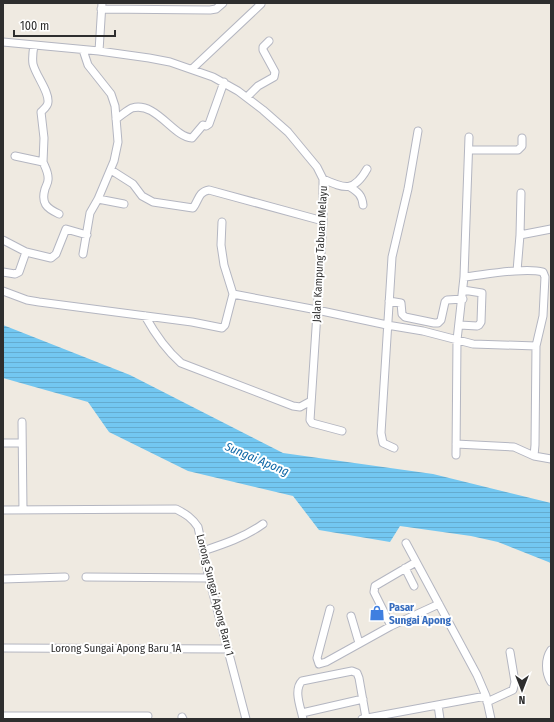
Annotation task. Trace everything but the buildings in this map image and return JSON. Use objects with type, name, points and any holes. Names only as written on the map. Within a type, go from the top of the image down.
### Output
[{"type":"street","points":[[99,51],[102,6],[210,10],[216,9],[223,3]]},
{"type":"street","points":[[192,69],[261,4]]},
{"type":"street","points":[[247,97],[258,86],[274,77],[275,72],[263,50],[263,47],[269,41]]},
{"type":"street","name":"Jalan Kampung Tabuan Melayu","points":[[3,42],[99,51],[170,62],[224,82],[247,97],[288,132],[323,179],[323,221],[310,420],[312,423],[342,431]]},
{"type":"street","points":[[34,45],[33,63],[36,73],[48,96],[46,107],[41,112],[44,138],[43,162],[47,171],[48,180],[44,195],[44,202],[48,208],[58,214]]},
{"type":"street","points":[[83,50],[84,57],[88,65],[111,94],[115,106],[118,142],[111,170],[90,213],[83,254]]},
{"type":"street","points":[[116,119],[131,108],[147,109],[163,119],[179,132],[189,138],[192,138],[203,125],[206,126],[209,124],[224,82]]},
{"type":"street","points":[[394,448],[383,443],[381,433],[392,257],[408,189],[418,131]]},
{"type":"street","points":[[456,455],[457,340],[463,300],[469,137]]},
{"type":"street","points":[[469,150],[518,150],[522,146],[522,138]]},
{"type":"street","points":[[15,156],[43,162]]},
{"type":"street","points":[[350,187],[357,183],[367,169]]},
{"type":"street","points":[[111,170],[132,184],[142,196],[153,202],[193,208],[200,193],[209,190],[323,221]]},
{"type":"street","points":[[323,179],[343,187],[350,187],[359,192],[362,197],[363,205]]},
{"type":"street","points":[[516,271],[520,235],[521,193]]},
{"type":"street","points":[[98,199],[124,204]]},
{"type":"street","points":[[3,291],[27,300],[192,322],[222,328],[225,325],[233,294],[224,265],[221,245],[222,222]]},
{"type":"street","points":[[3,240],[26,252],[51,258],[56,254],[66,229],[87,235]]},
{"type":"street","points":[[520,235],[551,229]]},
{"type":"street","points":[[3,272],[15,274],[19,272],[26,252]]},
{"type":"street","points":[[464,277],[537,270],[543,272],[545,277],[543,316],[536,346],[534,456]]},
{"type":"street","points":[[460,325],[477,326],[481,322],[482,293],[463,290]]},
{"type":"street","points":[[233,294],[423,331],[473,344],[536,346]]},
{"type":"street","points":[[389,301],[401,303],[402,314],[405,317],[424,322],[438,323],[441,320],[445,302],[447,300],[463,300]]},
{"type":"street","points":[[145,316],[157,338],[171,355],[181,363],[292,406],[300,407],[311,402]]},
{"type":"street","points":[[543,316],[551,316]]},
{"type":"street","points":[[423,331],[424,322]]},
{"type":"street","points":[[22,422],[23,510]]},
{"type":"street","points":[[3,444],[22,443]]},
{"type":"street","points":[[456,444],[514,447],[534,456],[551,459]]},
{"type":"street","name":"Lorong Sungai Apong Baru 1","points":[[3,510],[176,509],[186,514],[193,520],[198,527],[209,578],[246,719]]},
{"type":"street","points":[[203,551],[253,532],[263,524]]},
{"type":"street","points":[[406,543],[477,675],[486,699],[491,719]]},
{"type":"street","points":[[391,626],[374,592],[375,586],[416,562]]},
{"type":"street","points":[[405,568],[414,586]]},
{"type":"street","points":[[3,579],[65,577]]},
{"type":"street","points":[[86,577],[209,578]]},
{"type":"street","points":[[330,609],[317,658],[319,664],[326,662],[391,626],[439,604]]},
{"type":"street","points":[[352,616],[359,643]]},
{"type":"street","name":"Lorong Sungai Apong Baru 1A","points":[[3,648],[228,649]]},
{"type":"street","points":[[551,650],[546,661],[549,679],[551,682]]},
{"type":"street","points":[[363,699],[303,716],[298,691],[299,684],[302,681],[352,671],[357,672],[363,699],[364,718],[400,715],[438,705],[486,699],[513,690],[515,682],[510,652]]},
{"type":"street","points":[[438,705],[440,719]]},
{"type":"street","points":[[3,716],[148,716]]},
{"type":"water","name":"Sungai Apong","points":[[3,325],[130,375],[283,453],[433,474],[551,503],[551,563],[498,542],[471,536],[400,526],[390,542],[319,530],[293,496],[188,471],[109,432],[88,402],[3,378]]},
{"type":"place","name":"Pasar Sungai Apong","points":[[377,613]]}]
